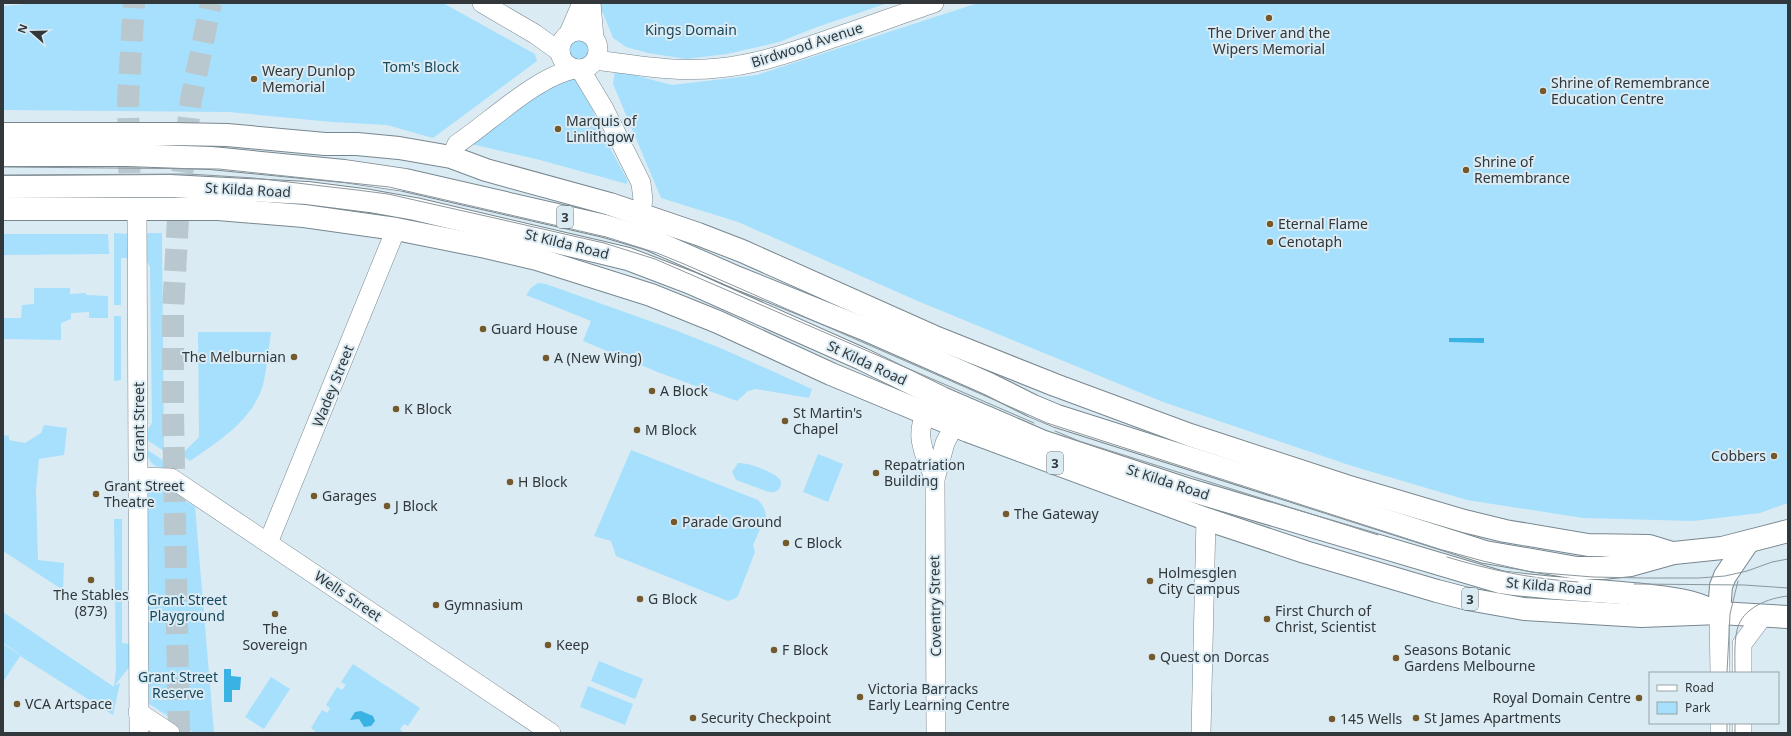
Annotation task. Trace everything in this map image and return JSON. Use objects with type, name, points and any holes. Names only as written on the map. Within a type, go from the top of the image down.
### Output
[{"type":"main road","name":"St Kilda Road","points":[[3,134],[226,135],[325,144],[357,144],[399,148],[451,157],[486,170],[588,197],[732,276],[862,328],[1057,416],[1212,466],[1244,474],[1485,552],[1577,568],[1602,568],[1632,565],[1674,553],[1722,548],[1788,531]]},
{"type":"main road","name":"St Kilda Road","points":[[3,155],[127,155],[211,158],[344,171],[405,180],[636,224],[742,251],[898,321],[1042,380],[1220,445],[1390,500],[1498,530],[1537,538],[1588,545],[1649,546],[1674,553]]},
{"type":"main road","points":[[405,180],[486,170]]},
{"type":"main road","name":"St Kilda Road","points":[[3,187],[219,187],[307,193],[401,206],[628,259],[692,283],[862,360],[930,403]]},
{"type":"main road","points":[[52,187],[58,209]]},
{"type":"main road","points":[[396,229],[401,206]]},
{"type":"main road","name":"St Kilda Road","points":[[3,209],[218,209],[304,216],[439,236],[537,260],[651,295],[718,322],[831,374],[930,403],[1206,519],[1305,552],[1436,591],[1524,609],[1640,616],[1719,613],[1788,617]]},
{"type":"main road","points":[[628,259],[636,224]]},
{"type":"main road","name":"St Kilda Road","points":[[959,416],[1207,495],[1500,582],[1535,587],[1607,591],[1672,598],[1698,603],[1719,613]]},
{"type":"main road","points":[[1206,519],[1207,495],[1212,466],[1220,445]]},
{"type":"main road","points":[[1719,613],[1721,586],[1725,576],[1748,542]]},
{"type":"street","points":[[482,3],[564,44]]},
{"type":"street","points":[[531,90],[546,76],[564,44],[582,3]]},
{"type":"street","points":[[589,57],[592,3]]},
{"type":"street","name":"Birdwood Avenue","points":[[589,57],[605,49],[626,60],[653,69],[701,70],[750,64],[779,57],[934,3]]},
{"type":"street","points":[[589,57],[566,65],[564,44],[574,31],[585,32],[589,57],[604,109],[641,183],[643,200],[636,224]]},
{"type":"street","points":[[451,157],[456,144],[531,90],[589,57]]},
{"type":"street","name":"Grant Street","points":[[137,208],[139,733]]},
{"type":"street","name":"Wadey Street","points":[[268,543],[396,229]]},
{"type":"street","name":"Coventry Street","points":[[930,403],[922,425],[923,450],[935,479]]},
{"type":"street","name":"Coventry Street","points":[[936,733],[935,479],[941,454],[959,416]]},
{"type":"street","name":"Wells Street","points":[[139,477],[171,478],[550,733]]},
{"type":"street","points":[[1201,733],[1206,519]]},
{"type":"street","points":[[1719,613],[1720,672]]},
{"type":"street","points":[[1742,672],[1742,644],[1763,616]]},
{"type":"street","points":[[138,712],[170,733]]},
{"type":"green space","name":"Tom's Block","points":[[37,3],[443,3],[535,54],[537,61],[433,138],[387,125],[332,122],[229,112],[3,110],[3,6]]},
{"type":"green space","name":"Kings Domain","points":[[567,3],[888,3],[817,27],[779,42],[727,54],[686,59],[648,53],[626,47],[613,38],[603,13]]},
{"type":"green space","points":[[978,3],[1788,3],[1788,503],[1760,513],[1693,521],[1583,518],[1467,500],[1352,466],[1163,402],[920,302],[738,222],[661,198],[613,84],[615,70],[672,85],[757,75]]},
{"type":"green space","points":[[578,37],[587,40],[590,49],[587,58],[578,61],[569,58],[566,49],[569,40]]},
{"type":"green space","points":[[575,77],[582,82],[601,132],[627,179],[627,184],[540,160],[471,144],[536,95]]},
{"type":"green space","points":[[114,233],[130,234],[130,258],[121,258],[121,305],[114,305]]},
{"type":"green space","points":[[148,233],[162,233],[164,451],[147,440],[146,432],[152,423],[150,267],[146,260],[146,235]]},
{"type":"green space","points":[[3,234],[108,234],[109,254],[3,255]]},
{"type":"green space","points":[[538,283],[546,284],[675,330],[725,350],[812,389],[809,398],[756,389],[748,391],[737,401],[660,373],[583,341],[591,321],[526,295],[531,288]]},
{"type":"green space","points":[[34,288],[70,288],[70,294],[86,293],[86,295],[108,296],[108,318],[89,318],[89,312],[71,313],[71,319],[61,323],[61,340],[3,339],[3,318],[21,318],[22,305],[34,304]]},
{"type":"green space","points":[[114,316],[121,316],[121,380],[114,381]]},
{"type":"green space","points":[[198,332],[271,332],[264,381],[253,407],[235,427],[190,461],[181,455],[199,437]]},
{"type":"green space","points":[[44,425],[67,428],[64,455],[39,459],[36,489],[38,560],[64,563],[63,590],[3,551],[3,435],[9,436],[9,440],[25,443],[41,433]]},
{"type":"green space","points":[[146,449],[163,460],[163,468],[156,466],[151,462]]},
{"type":"green space","points":[[631,450],[758,500],[765,512],[766,522],[765,526],[761,527],[753,545],[755,552],[738,596],[734,599],[728,601],[616,556],[611,541],[594,536]]},
{"type":"green space","points":[[818,454],[843,464],[828,502],[803,492]]},
{"type":"green space","points":[[738,463],[755,466],[775,475],[781,482],[779,489],[774,492],[769,492],[736,480],[732,472]]},
{"type":"green space","name":"Grant Street Reserve","points":[[147,488],[169,490],[195,507],[214,733],[194,733],[146,702]]},
{"type":"green space","points":[[114,519],[122,519],[122,643],[131,644],[131,665],[115,685],[120,683],[113,715],[20,656],[3,682],[3,644],[32,662],[3,643],[3,612],[114,687],[116,669]]},
{"type":"green space","points":[[599,661],[643,679],[635,699],[591,681]]},
{"type":"green space","points":[[353,664],[420,708],[408,726],[404,724],[400,729],[404,733],[314,733],[315,731],[311,728],[322,710],[327,713],[330,708],[326,705],[337,687],[342,690],[346,685],[341,682]]},
{"type":"green space","points":[[271,677],[290,689],[264,729],[245,717]]},
{"type":"green space","points":[[588,686],[633,704],[625,725],[580,707]]},
{"type":"water","points":[[1449,338],[1484,338],[1484,343],[1449,342]]},
{"type":"water","points":[[224,669],[231,669],[231,676],[241,677],[240,690],[232,690],[232,702],[224,702]]},
{"type":"water","points":[[361,711],[373,716],[375,721],[371,726],[364,727],[359,719],[350,720],[355,712]]},
{"type":"tunnel","points":[[130,206],[128,100],[134,3]]},
{"type":"tunnel","points":[[179,733],[173,413],[173,311],[179,200],[191,100],[211,3]]},
{"type":"tram line","points":[[3,167],[219,169],[389,187],[606,237],[657,253],[684,264],[1047,423],[1439,549],[1531,572],[1593,577],[1699,578],[1725,576],[1747,571],[1772,562],[1788,559]]},
{"type":"tram line","points":[[3,175],[188,174],[254,178],[388,194],[604,243],[655,259],[1034,423]]},
{"type":"tram line","points":[[1055,431],[1079,441],[1378,535]]},
{"type":"tram line","points":[[1447,557],[1512,573],[1545,579],[1578,582]]},
{"type":"tram line","points":[[1727,672],[1730,614],[1738,581]]},
{"type":"tram line","points":[[1634,584],[1744,585],[1788,588]]},
{"type":"tram line","points":[[1735,672],[1736,635],[1740,622],[1744,616],[1750,610],[1764,602],[1788,596]]},
{"type":"tram line","points":[[1727,724],[1727,733]]},
{"type":"tram line","points":[[1735,724],[1735,733]]},
{"type":"place","name":"The Driver and the Wipers Memorial","points":[[1269,18]]},
{"type":"place","name":"Weary Dunlop Memorial","points":[[254,79]]},
{"type":"place","name":"Shrine of Remembrance Education Centre","points":[[1543,91]]},
{"type":"place","name":"Marquis of Linlithgow","points":[[558,129]]},
{"type":"place","name":"Shrine of Remembrance","points":[[1466,170]]},
{"type":"place","name":"Eternal Flame","points":[[1270,224]]},
{"type":"place","name":"Cenotaph","points":[[1270,242]]},
{"type":"place","name":"Guard House","points":[[483,329]]},
{"type":"place","name":"The Melburnian","points":[[294,357]]},
{"type":"place","name":"A (New Wing)","points":[[546,358]]},
{"type":"place","name":"A Block","points":[[652,391]]},
{"type":"place","name":"K Block","points":[[396,409]]},
{"type":"place","name":"St Martin's Chapel","points":[[785,421]]},
{"type":"place","name":"M Block","points":[[637,430]]},
{"type":"place","name":"Cobbers","points":[[1774,456]]},
{"type":"place","name":"Repatriation Building","points":[[876,473]]},
{"type":"place","name":"H Block","points":[[510,482]]},
{"type":"place","name":"Grant Street Theatre","points":[[96,494]]},
{"type":"place","name":"Garages","points":[[314,496]]},
{"type":"place","name":"J Block","points":[[387,506]]},
{"type":"place","name":"The Gateway","points":[[1006,514]]},
{"type":"place","name":"Parade Ground","points":[[674,522]]},
{"type":"place","name":"C Block","points":[[786,543]]},
{"type":"place","name":"The Stables (873)","points":[[91,580]]},
{"type":"place","name":"Holmesglen City Campus","points":[[1150,581]]},
{"type":"place","name":"G Block","points":[[640,599]]},
{"type":"place","name":"Gymnasium","points":[[436,605]]},
{"type":"place","name":"The Sovereign","points":[[275,614]]},
{"type":"place","name":"First Church of Christ, Scientist","points":[[1267,619]]},
{"type":"place","name":"Keep","points":[[548,645]]},
{"type":"place","name":"F Block","points":[[774,650]]},
{"type":"place","name":"Quest on Dorcas","points":[[1152,657]]},
{"type":"place","name":"Seasons Botanic Gardens Melbourne","points":[[1396,658]]},
{"type":"place","name":"Victoria Barracks Early Learning Centre","points":[[860,697]]},
{"type":"place","name":"Royal Domain Centre","points":[[1639,698]]},
{"type":"place","name":"VCA Artspace","points":[[17,704]]},
{"type":"place","name":"Security Checkpoint","points":[[693,718]]},
{"type":"place","name":"St James Apartments","points":[[1416,718]]},
{"type":"place","name":"145 Wells","points":[[1332,719]]},
{"type":"park label","name":"Grant Street Playground","points":[[187,608]]}]
